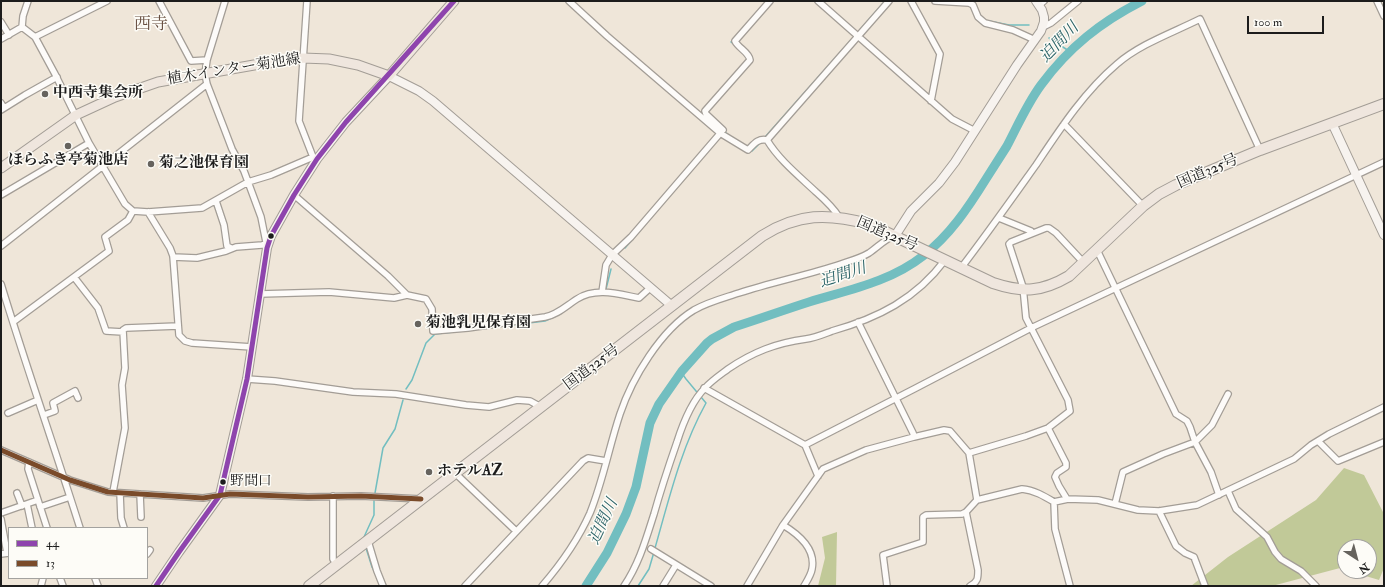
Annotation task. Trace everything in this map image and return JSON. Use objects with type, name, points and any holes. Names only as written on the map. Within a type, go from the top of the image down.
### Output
[{"type":"highway","name":"国道325号","points":[[309,586],[672,306],[770,232],[787,223],[806,218],[827,216],[839,217],[869,224],[993,283],[1023,290],[1039,289],[1056,283],[1069,276],[1143,206],[1159,194],[1176,185],[1260,150],[1384,104]]},
{"type":"main road","points":[[389,76],[454,1]]},
{"type":"main road","name":"植木インター菊池線","points":[[1,168],[76,116],[128,91],[172,79],[303,58],[329,59],[358,65],[389,76]]},
{"type":"street","points":[[22,27],[23,16],[28,1]]},
{"type":"street","points":[[35,38],[106,1]]},
{"type":"street","points":[[159,1],[191,61],[207,60]]},
{"type":"street","points":[[156,586],[220,496],[247,379],[266,246],[261,217],[244,171],[232,149],[207,84],[205,74],[207,60],[225,1]]},
{"type":"street","points":[[307,1],[299,121],[315,158]]},
{"type":"street","points":[[569,1],[607,36],[720,133],[748,150],[761,139],[766,140]]},
{"type":"street","points":[[602,292],[605,268],[612,255],[631,237],[723,130],[706,114],[705,111],[750,60],[749,55],[737,45],[735,41],[770,1]]},
{"type":"street","points":[[818,1],[952,119],[975,131]]},
{"type":"street","points":[[766,140],[890,1]]},
{"type":"street","points":[[911,1],[940,54],[931,101]]},
{"type":"street","points":[[935,1],[971,4],[978,17],[984,22],[1013,30],[1035,40]]},
{"type":"street","points":[[1043,27],[1051,23],[1078,1]]},
{"type":"street","points":[[1377,1],[1384,16]]},
{"type":"street","points":[[542,586],[565,557],[590,512],[620,413],[633,383],[649,356],[658,345],[686,316],[700,308],[720,299],[774,282],[843,264],[866,254],[889,238],[895,236],[911,211],[948,172],[1020,60],[1035,40],[1043,27],[1044,17],[1040,2]]},
{"type":"street","points":[[961,268],[999,218],[1064,124],[1087,94],[1118,63],[1144,46],[1200,19],[1260,150]]},
{"type":"street","points":[[1,22],[9,35]]},
{"type":"street","points":[[1,39],[22,27]]},
{"type":"street","points":[[22,27],[35,38],[57,77],[89,143],[125,204],[133,211],[148,212],[202,208],[248,182],[315,158]]},
{"type":"street","points":[[266,246],[315,158],[389,76],[419,91],[433,101],[672,306]]},
{"type":"street","points":[[2,107],[57,77]]},
{"type":"street","points":[[1,246],[207,84]]},
{"type":"street","points":[[1332,123],[1384,235]]},
{"type":"street","points":[[1064,124],[1143,206]]},
{"type":"street","points":[[766,140],[771,148],[800,178],[834,208],[839,217]]},
{"type":"street","points":[[1,195],[89,143]]},
{"type":"street","points":[[805,444],[1031,328],[1115,287],[1384,162]]},
{"type":"street","points":[[294,195],[388,276],[407,295]]},
{"type":"street","points":[[216,201],[224,225],[227,246],[231,248]]},
{"type":"street","points":[[13,322],[109,251],[105,237],[128,220],[133,211]]},
{"type":"street","points":[[148,212],[170,248],[173,257],[179,335],[185,340],[192,342],[252,347]]},
{"type":"street","points":[[999,218],[1031,231],[1032,233]]},
{"type":"street","points":[[970,453],[990,448],[1048,428],[1070,411],[1068,400],[1026,318],[1024,287],[1009,244],[1046,228],[1052,230],[1084,263]]},
{"type":"street","points":[[173,257],[197,258],[244,245],[266,246]]},
{"type":"street","points":[[1097,250],[1176,414],[1187,421],[1190,426],[1195,442],[1211,472],[1219,495]]},
{"type":"street","points":[[624,586],[639,559],[684,423],[695,401],[704,388],[718,376],[746,357],[762,350],[786,342],[805,339],[858,322],[903,301],[925,284],[943,259]]},
{"type":"street","points":[[74,277],[98,308],[106,332],[124,332]]},
{"type":"street","points":[[1,284],[80,527]]},
{"type":"street","points":[[260,294],[329,292],[394,298],[407,295],[426,299],[429,301],[432,308],[433,331],[468,328],[549,316],[555,314],[584,295],[602,292],[639,298],[650,288]]},
{"type":"street","points":[[858,322],[914,437]]},
{"type":"street","points":[[113,492],[124,428],[122,385],[125,368],[124,330],[126,328],[178,326]]},
{"type":"street","points":[[247,379],[275,381],[353,392],[396,394],[466,405],[490,407],[517,400],[530,401],[541,407]]},
{"type":"street","points":[[704,388],[805,444],[818,476]]},
{"type":"street","points":[[44,415],[55,411],[53,403],[75,391],[78,398]]},
{"type":"street","points":[[1115,504],[1123,472],[1195,442],[1212,425],[1228,394]]},
{"type":"street","points":[[8,413],[38,400]]},
{"type":"street","points":[[887,586],[883,555],[923,542],[922,517],[926,515],[962,514],[966,512],[977,500],[1022,489],[1030,490],[1045,496],[1054,502],[1067,499],[1098,500],[1138,510],[1159,511],[1197,506],[1294,459],[1329,434],[1384,407]]},
{"type":"street","points":[[1048,428],[1066,463],[1066,467],[1055,476],[1067,499]]},
{"type":"street","points":[[746,586],[783,525],[823,469],[866,450],[944,430],[950,432],[970,453],[977,500]]},
{"type":"street","points":[[1318,441],[1338,461],[1384,442]]},
{"type":"street","points":[[1,450],[64,477],[108,492],[203,498],[230,494],[308,497],[398,497],[421,499]]},
{"type":"street","points":[[465,586],[583,461],[588,458],[606,461]]},
{"type":"street","points":[[29,462],[28,468],[47,527]]},
{"type":"street","points":[[455,473],[516,531]]},
{"type":"street","points":[[1228,491],[1236,509],[1267,537],[1280,559],[1301,571],[1316,586]]},
{"type":"street","points":[[17,493],[24,505],[32,527]]},
{"type":"street","points":[[120,493],[121,518],[124,527]]},
{"type":"street","points":[[140,494],[141,517]]},
{"type":"street","points":[[333,496],[333,559],[337,565]]},
{"type":"street","points":[[40,507],[70,497]]},
{"type":"street","points":[[1,513],[38,500]]},
{"type":"street","points":[[1054,502],[1055,529],[1070,586]]},
{"type":"street","points":[[1159,511],[1176,546],[1185,553],[1194,556],[1205,586]]},
{"type":"street","points":[[966,512],[978,570],[978,578],[976,583],[970,586]]},
{"type":"street","points":[[1,519],[6,553]]},
{"type":"street","points":[[783,525],[795,533],[808,546],[811,553],[812,568],[804,586]]},
{"type":"street","points":[[368,541],[383,586]]},
{"type":"street","points":[[651,549],[711,586]]},
{"type":"street","points":[[663,586],[676,565]]},
{"type":"green space","points":[[1344,468],[1364,475],[1384,514],[1384,568],[1379,580],[1376,579],[1377,579],[1377,539],[1337,539],[1337,569],[1272,586],[1191,586],[1228,557],[1316,500]]},
{"type":"green space","points":[[837,532],[836,586],[818,586],[825,558],[822,537]]},
{"type":"waterway","points":[[858,32],[885,1]]},
{"type":"waterway","name":"迫間川","points":[[586,586],[607,553],[626,514],[636,487],[650,423],[659,404],[682,371],[707,343],[734,327],[883,279],[910,265],[923,256],[942,239],[965,211],[1007,146],[1031,100],[1052,71],[1074,47],[1099,27],[1142,1]]},
{"type":"waterway","points":[[989,21],[1009,25],[1029,25]]},
{"type":"waterway","points":[[1049,38],[1069,51]]},
{"type":"waterway","points":[[766,136],[852,39]]},
{"type":"waterway","points":[[733,40],[731,42],[735,45]]},
{"type":"waterway","points":[[725,132],[731,137]]},
{"type":"waterway","points":[[751,150],[752,151],[760,143]]},
{"type":"waterway","points":[[625,248],[697,164]]},
{"type":"waterway","points":[[606,289],[611,269]]},
{"type":"waterway","points":[[496,327],[545,321],[556,316]]},
{"type":"waterway","points":[[406,389],[412,380],[426,343],[435,334],[454,332]]},
{"type":"waterway","points":[[655,548],[671,492],[689,438],[706,403],[681,372]]},
{"type":"waterway","points":[[375,493],[383,448],[395,429],[403,400]]},
{"type":"waterway","points":[[364,537],[374,515],[374,501]]},
{"type":"waterway","points":[[366,548],[376,575]]},
{"type":"waterway","points":[[638,586],[649,569],[654,552]]},
{"type":"transit line","name":"44","points":[[156,586],[220,495],[247,379],[267,248],[271,236],[294,195],[317,159],[346,122],[454,1]]},
{"type":"transit line","name":"13","points":[[1,450],[70,480],[108,492],[203,498],[230,494],[308,497],[361,496],[421,499]]},
{"type":"place","name":"中西寺集会所","points":[[45,94]]},
{"type":"place","name":"ほらふき亭菊池店","points":[[68,146]]},
{"type":"place","name":"菊之池保育園","points":[[151,164]]},
{"type":"place","name":"菊池乳児保育園","points":[[418,324]]},
{"type":"place","name":"ホテルAZ","points":[[429,472]]},
{"type":"place","name":"野間口","points":[[223,482]]},
{"type":"district","name":"西寺","points":[[151,25]]}]
